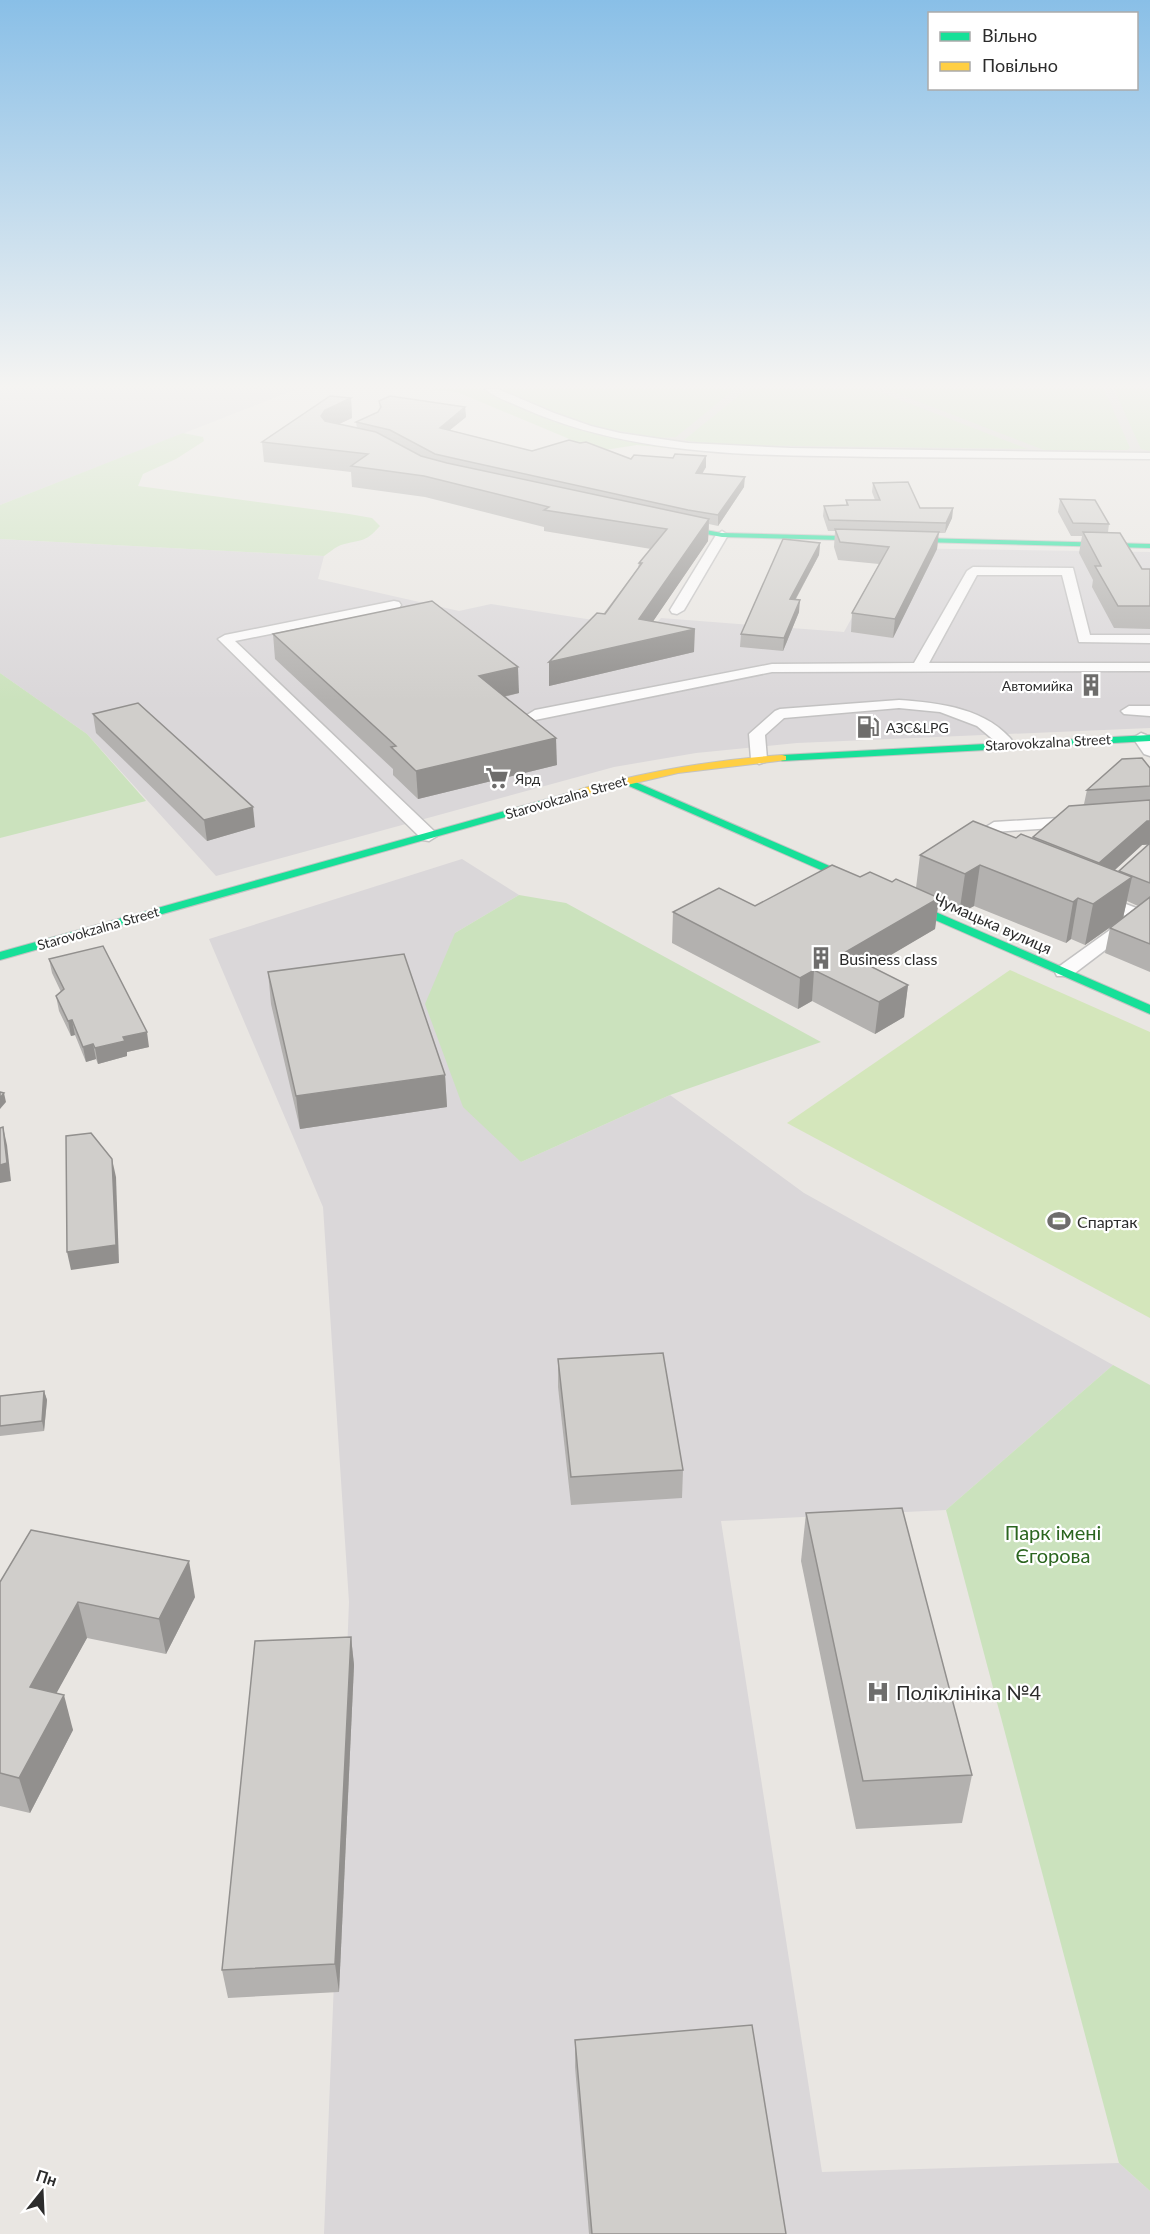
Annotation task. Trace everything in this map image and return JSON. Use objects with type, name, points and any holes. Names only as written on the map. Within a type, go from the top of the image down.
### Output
[{"type":"street","points":[[647,521],[722,535],[1150,546]]},
{"type":"street","name":"Starovokzalna Street","points":[[0,957],[624,780],[759,759],[1007,744],[1147,742]]},
{"type":"street","name":"Чумацька вулиця","points":[[624,780],[1150,1010]]},
{"type":"lane","points":[[677,610],[722,535]]},
{"type":"lane","points":[[920,668],[973,571],[1068,571],[1084,639],[1150,639]]},
{"type":"lane","points":[[393,605],[225,639],[429,836]]},
{"type":"lane","points":[[535,715],[772,668],[1150,667]]},
{"type":"lane","points":[[759,759],[757,734],[780,714],[899,704],[942,708],[982,723],[1007,744]]},
{"type":"lane","points":[[1129,711],[1150,711]]},
{"type":"lane","points":[[994,827],[1094,820]]},
{"type":"lane","points":[[1064,972],[1141,916],[1092,896],[1115,882]]},
{"type":"shaded area","points":[[0,493],[30,493],[0,505]]},
{"type":"shaded area","points":[[0,539],[324,556],[318,579],[459,611],[491,604],[651,629],[661,618],[844,632],[890,548],[1150,552],[1150,728],[797,743],[696,753],[614,767],[216,876],[87,734],[0,673]]},
{"type":"shaded area","points":[[462,859],[519,895],[455,933],[521,1162],[670,1095],[804,1193],[1113,1365],[946,1510],[721,1521],[822,2172],[1119,2163],[1150,2191],[1150,2234],[324,2234],[349,1602],[323,1207],[209,939]]},
{"type":"green space","points":[[30,493],[193,493],[372,518],[380,526],[366,538],[339,546],[324,556],[0,539],[0,505]]},
{"type":"green space","points":[[0,673],[87,734],[146,801],[0,838]]},
{"type":"green space","points":[[519,895],[566,903],[821,1042],[670,1095],[521,1162],[463,1107],[425,1004],[455,933]]},
{"type":"green space","name":"Спартак","points":[[1010,970],[1150,1032],[1150,1318],[787,1123]]},
{"type":"green space","name":"Парк імені Єгорова","points":[[1113,1365],[1150,1385],[1150,2191],[1119,2163],[946,1510]]},
{"type":"building","points":[[494,493],[589,493],[709,519],[639,619],[695,629],[549,662],[597,613],[605,614],[642,563],[639,563],[667,529],[544,510],[549,507]]},
{"type":"building","points":[[612,493],[733,493],[718,515]]},
{"type":"building","points":[[877,493],[913,493],[920,508],[953,508],[946,523],[829,520],[824,506],[848,505],[846,500],[880,500]]},
{"type":"building","points":[[1060,499],[1095,500],[1109,524],[1073,523]]},
{"type":"building","points":[[835,529],[939,532],[895,619],[852,613],[889,547],[840,542]]},
{"type":"building","points":[[1083,532],[1120,533],[1142,569],[1150,569],[1150,606],[1118,606],[1095,566],[1101,566]]},
{"type":"building","points":[[783,539],[820,543],[790,599],[800,600],[784,638],[741,634]]},
{"type":"building","points":[[432,601],[518,667],[479,676],[556,738],[416,771],[391,747],[396,746],[273,634]]},
{"type":"building","points":[[138,703],[253,807],[204,820],[93,714]]},
{"type":"building","points":[[1142,758],[1150,768],[1150,786],[1087,790],[1122,759]]},
{"type":"building","points":[[1150,800],[1150,821],[1147,821],[1099,863],[1033,837],[1069,806]]},
{"type":"building","points":[[973,821],[1016,838],[1021,834],[1132,877],[1093,904],[1078,898],[1073,902],[980,865],[965,874],[920,855]]},
{"type":"building","points":[[1150,843],[1150,883],[1119,871]]},
{"type":"building","points":[[832,865],[860,877],[870,872],[892,882],[896,879],[939,898],[844,953],[908,985],[879,1002],[814,970],[800,978],[673,912],[719,888],[755,906]]},
{"type":"building","points":[[1150,897],[1150,944],[1110,928]]},
{"type":"building","points":[[103,946],[147,1032],[123,1037],[125,1041],[95,1048],[93,1044],[83,1047],[72,1020],[68,1021],[56,996],[64,989],[49,959]]},
{"type":"building","points":[[404,954],[445,1075],[296,1096],[268,972]]},
{"type":"building","points":[[3,1127],[7,1163],[0,1165],[0,1128]]},
{"type":"building","points":[[91,1133],[112,1159],[116,1245],[67,1252],[66,1136]]},
{"type":"building","points":[[663,1353],[683,1470],[571,1477],[558,1359]]},
{"type":"building","points":[[44,1391],[42,1421],[0,1426],[0,1396]]},
{"type":"building","name":"Поліклініка №4","points":[[902,1508],[972,1775],[863,1781],[806,1513]]},
{"type":"building","points":[[31,1530],[189,1561],[159,1619],[78,1602],[30,1687],[64,1695],[19,1778],[0,1773],[0,1582]]},
{"type":"building","points":[[351,1637],[335,1964],[222,1970],[255,1641]]},
{"type":"building","points":[[752,2025],[786,2234],[592,2234],[575,2040]]},
{"type":"traffic: fast","points":[[664,524],[722,535],[1150,546]]},
{"type":"traffic: fast","points":[[782,758],[1150,738]]},
{"type":"traffic: fast","points":[[624,780],[1150,1010]]},
{"type":"traffic: fast","points":[[0,956],[576,794]]},
{"type":"traffic: slow","points":[[576,794],[678,770],[730,762],[782,758]]},
{"type":"place","name":"Автомийка","points":[[1091,685]]},
{"type":"place","name":"АЗС&LPG","points":[[868,727]]},
{"type":"place","name":"Ярд","points":[[497,778]]},
{"type":"place","name":"Business class","points":[[821,958]]},
{"type":"place","name":"Спартак","points":[[1059,1221]]},
{"type":"place","name":"Поліклініка №4","points":[[878,1692]]}]
